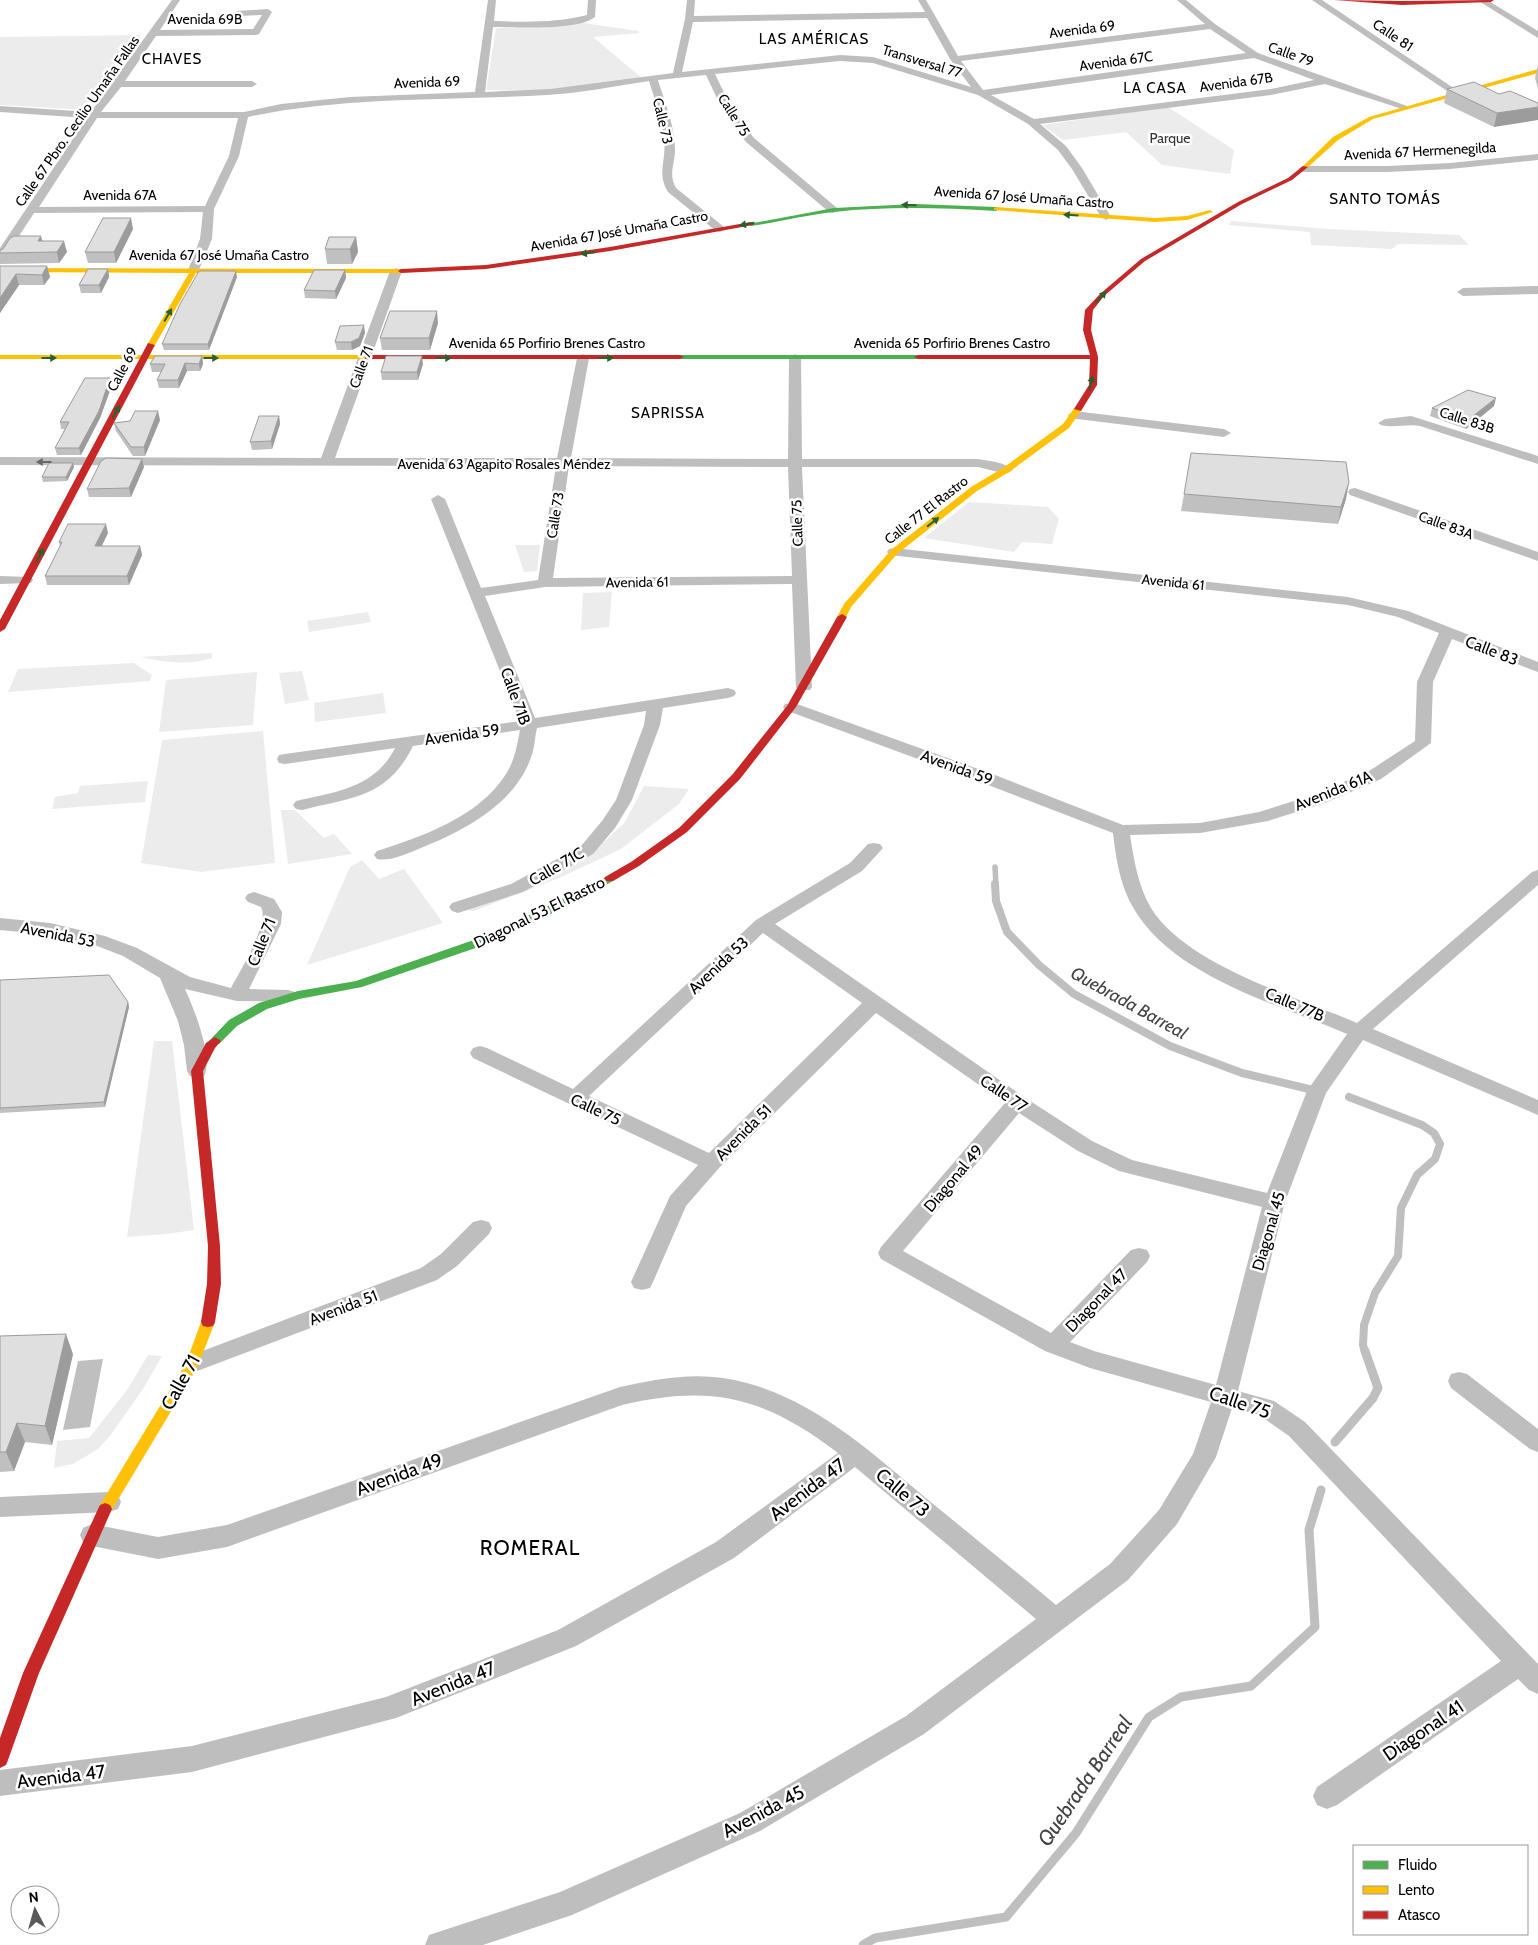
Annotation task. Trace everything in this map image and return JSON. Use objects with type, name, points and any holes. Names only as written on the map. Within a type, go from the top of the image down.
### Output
[{"type":"main road","points":[[1337,0],[1395,2],[1491,0]]},
{"type":"main road","points":[[1240,203],[1290,179],[1344,131],[1371,118],[1538,71]]},
{"type":"main road","name":"Avenida 67 José Umaña Castro","points":[[0,270],[440,270],[516,263],[610,249],[833,210],[914,205],[1154,220],[1192,217],[1240,203]]},
{"type":"main road","name":"Calle 77 El Rastro","points":[[791,707],[804,687],[847,606],[894,552],[974,489],[1006,470],[1066,426],[1093,385],[1094,357],[1087,330],[1089,310],[1102,295],[1143,260],[1240,203]]},
{"type":"main road","points":[[1154,220],[1175,226],[1180,231],[1180,236],[1176,240]]},
{"type":"main road","name":"Calle 69","points":[[0,629],[144,358],[194,270]]},
{"type":"main road","name":"Avenida 65 Porfirio Brenes Castro","points":[[0,357],[1094,357]]},
{"type":"main road","name":"Diagonal 53 El Rastro","points":[[298,995],[358,984],[492,938],[571,900],[635,864],[683,830],[736,777],[791,707]]},
{"type":"main road","points":[[197,1071],[210,1046],[233,1024],[263,1006],[298,995]]},
{"type":"main road","name":"Calle 71","points":[[0,1760],[31,1673],[92,1535],[109,1502],[192,1364],[208,1322],[214,1284],[214,1246],[197,1071]]},
{"type":"street","name":"Calle 67 Pbro. Cecilio Umaña Fallas","points":[[0,257],[94,115],[118,84],[176,0]]},
{"type":"street","points":[[480,94],[492,0]]},
{"type":"street","points":[[490,24],[580,21],[591,17],[592,0]]},
{"type":"street","points":[[677,75],[691,0]]},
{"type":"street","points":[[922,0],[956,59],[981,93],[1032,122],[1062,148],[1077,168],[1106,217]]},
{"type":"street","name":"Calle 79","points":[[1181,0],[1212,26],[1254,55],[1405,107]]},
{"type":"street","name":"Calle 81","points":[[1316,0],[1456,93]]},
{"type":"street","points":[[1481,0],[1538,35]]},
{"type":"street","name":"Avenida 69B","points":[[154,33],[256,32],[268,12],[239,13]]},
{"type":"street","points":[[689,18],[930,15]]},
{"type":"street","name":"Avenida 69","points":[[956,59],[1212,26]]},
{"type":"street","name":"Avenida 67C","points":[[981,93],[1254,55]]},
{"type":"street","name":"Avenida 69","points":[[0,109],[94,115],[244,115],[281,108],[350,100],[550,92],[677,75],[854,58]]},
{"type":"street","name":"Transversal 77","points":[[854,58],[889,64],[981,93]]},
{"type":"street","name":"Calle 75","points":[[709,72],[728,109],[750,140],[833,210]]},
{"type":"street","name":"Calle 73","points":[[653,78],[670,150],[665,171],[666,182],[672,190],[720,229]]},
{"type":"street","name":"Avenida 67B","points":[[1032,122],[1271,92],[1325,81]]},
{"type":"street","points":[[118,84],[252,84]]},
{"type":"street","name":"Calle 69","points":[[194,270],[206,239],[209,209],[234,156],[244,115]]},
{"type":"street","name":"Avenida 67 Hermenegilda","points":[[1303,169],[1388,169],[1450,166],[1538,157]]},
{"type":"street","name":"Avenida 67A","points":[[32,210],[209,209]]},
{"type":"street","name":"Calle 71","points":[[326,463],[396,270]]},
{"type":"street","points":[[1463,292],[1538,290]]},
{"type":"street","name":"Calle 73","points":[[545,583],[563,464],[583,358]]},
{"type":"street","name":"Calle 75","points":[[795,358],[795,464],[804,687]]},
{"type":"street","points":[[1074,415],[1224,433]]},
{"type":"street","name":"Calle 83B","points":[[1385,423],[1411,420],[1424,423],[1538,460]]},
{"type":"street","name":"Avenida 63 Agapito Rosales Méndez","points":[[0,461],[563,464],[978,463],[1006,470]]},
{"type":"street","name":"Calle 83A","points":[[1355,492],[1538,558]]},
{"type":"street","name":"Calle 71B","points":[[383,855],[446,831],[472,816],[494,799],[511,781],[522,762],[529,743],[529,724],[438,499]]},
{"type":"street","name":"Avenida 61","points":[[894,552],[1348,601],[1403,614],[1447,632]]},
{"type":"street","points":[[0,580],[26,580]]},
{"type":"street","name":"Avenida 61","points":[[476,594],[545,583],[799,580]]},
{"type":"street","name":"Calle 83","points":[[1447,632],[1538,667]]},
{"type":"street","name":"Avenida 61A","points":[[1122,830],[1200,828],[1262,816],[1319,799],[1375,775],[1423,743],[1425,682],[1447,632]]},
{"type":"street","name":"Avenida 59","points":[[285,759],[728,693]]},
{"type":"street","name":"Calle 71C","points":[[458,907],[517,888],[586,850],[609,824],[624,800],[652,725],[655,705]]},
{"type":"street","name":"Avenida 59","points":[[791,707],[1122,830]]},
{"type":"street","points":[[302,805],[362,789],[378,781],[392,768],[407,741]]},
{"type":"street","name":"Calle 77B","points":[[1122,830],[1126,866],[1136,898],[1159,930],[1194,957],[1244,983],[1538,1108]]},
{"type":"street","name":"Avenida 53","points":[[574,1099],[762,924],[856,866],[874,848]]},
{"type":"street","name":"Diagonal 45","points":[[1056,1620],[1119,1572],[1168,1517],[1204,1457],[1225,1396],[1274,1202],[1317,1091],[1359,1031],[1538,876]]},
{"type":"street","name":"Calle 71","points":[[237,995],[272,924],[273,912],[268,903],[254,898]]},
{"type":"street","name":"Avenida 53","points":[[0,924],[34,926],[85,936],[130,952],[168,975]]},
{"type":"street","name":"Calle 77","points":[[762,924],[1017,1102],[1085,1146],[1126,1166],[1274,1202]]},
{"type":"street","name":"Calle 71","points":[[168,975],[181,998],[188,1020],[195,1046],[197,1071]]},
{"type":"street","name":"Diagonal 53 El Rastro","points":[[168,975],[212,991],[237,995],[267,997],[298,995]]},
{"type":"street","name":"Avenida 51","points":[[642,1282],[677,1202],[712,1163],[874,1003]]},
{"type":"street","name":"Calle 75","points":[[480,1053],[712,1163]]},
{"type":"street","name":"Diagonal 49","points":[[889,1253],[1017,1102]]},
{"type":"street","name":"Avenida 51","points":[[192,1364],[429,1274],[449,1260],[481,1228]]},
{"type":"street","name":"Calle 75","points":[[889,1253],[1053,1345],[1090,1359],[1266,1408],[1297,1429],[1538,1682]]},
{"type":"street","name":"Diagonal 47","points":[[1053,1345],[1139,1256]]},
{"type":"street","points":[[1459,1381],[1538,1442]]},
{"type":"street","name":"Calle 73","points":[[704,1384],[744,1391],[781,1406],[812,1423],[856,1452],[1056,1620]]},
{"type":"street","name":"Avenida 49","points":[[92,1535],[158,1548],[226,1536],[620,1396],[659,1387],[704,1384]]},
{"type":"street","name":"Avenida 47","points":[[0,1783],[192,1759],[387,1709],[567,1638],[725,1550],[856,1452]]},
{"type":"street","points":[[0,1507],[109,1502]]},
{"type":"street","name":"Avenida 45","points":[[439,1945],[562,1905],[750,1822],[915,1725],[1056,1620]]},
{"type":"street","name":"Diagonal 41","points":[[1327,1796],[1519,1664]]},
{"type":"green space","points":[[584,23],[638,31],[639,33],[593,37],[642,78],[533,91],[486,90],[496,28],[551,27]]},
{"type":"green space","points":[[141,35],[88,110],[0,105],[0,37]]},
{"type":"green space","name":"Parque","points":[[1168,107],[1234,150],[1230,174],[1162,165],[1126,132],[1063,140],[1042,125]]},
{"type":"green space","points":[[1231,221],[1328,229],[1459,235],[1469,245],[1398,244],[1392,249],[1311,245],[1310,232],[1229,225]]},
{"type":"green space","points":[[969,502],[1048,507],[1059,519],[1052,544],[1022,542],[1014,552],[924,538]]},
{"type":"green space","points":[[515,545],[540,545],[537,571],[524,572]]},
{"type":"green space","points":[[612,592],[609,627],[581,630],[583,593]]},
{"type":"green space","points":[[368,612],[371,622],[309,632],[307,621]]},
{"type":"green space","points":[[212,653],[212,658],[185,663],[140,657]]},
{"type":"green space","points":[[134,663],[152,675],[150,681],[8,692],[18,669]]},
{"type":"green space","points":[[302,671],[309,700],[285,704],[279,673]]},
{"type":"green space","points":[[257,672],[253,725],[159,732],[166,680]]},
{"type":"green space","points":[[383,693],[386,713],[315,722],[314,703]]},
{"type":"green space","points":[[263,731],[275,863],[201,872],[141,863],[162,740]]},
{"type":"green space","points":[[148,781],[145,802],[52,809],[55,797],[78,793],[80,786]]},
{"type":"green space","points":[[644,786],[689,789],[679,804],[621,849],[559,878],[474,911],[464,910],[590,855],[625,822]]},
{"type":"green space","points":[[281,810],[295,810],[324,838],[334,834],[352,854],[288,864]]},
{"type":"green space","points":[[362,860],[379,879],[404,869],[443,923],[307,965],[350,867]]},
{"type":"green space","points":[[154,1041],[172,1041],[194,1230],[127,1237]]},
{"type":"green space","points":[[148,1355],[162,1356],[143,1389],[110,1436],[98,1449],[73,1464],[54,1468],[57,1441],[89,1438],[127,1390]]},
{"type":"shaded area","points":[[103,1359],[90,1427],[63,1430],[78,1361]]},
{"type":"building","points":[[1474,82],[1499,94],[1510,91],[1538,103],[1538,107],[1497,113],[1447,89]]},
{"type":"building","points":[[103,218],[131,218],[114,252],[85,252]]},
{"type":"building","points":[[14,236],[41,236],[38,241],[64,241],[57,252],[0,253],[0,250]]},
{"type":"building","points":[[329,237],[356,237],[350,249],[325,249]]},
{"type":"building","points":[[0,266],[47,266],[42,275],[16,274],[0,298]]},
{"type":"building","points":[[88,269],[108,269],[99,285],[79,285]]},
{"type":"building","points":[[314,270],[345,270],[335,291],[304,290]]},
{"type":"building","points":[[199,271],[236,271],[208,344],[162,344],[180,304]]},
{"type":"building","points":[[390,311],[437,311],[429,338],[380,338]]},
{"type":"building","points":[[364,325],[359,338],[351,342],[335,342],[340,326]]},
{"type":"building","points":[[155,356],[202,356],[199,364],[185,363],[178,380],[157,380],[165,364],[150,364]]},
{"type":"building","points":[[386,356],[422,356],[417,372],[381,372]]},
{"type":"building","points":[[85,378],[110,378],[99,411],[79,448],[55,448],[69,422],[60,422]]},
{"type":"building","points":[[1468,390],[1496,398],[1468,420],[1432,408]]},
{"type":"building","points":[[135,411],[158,411],[144,447],[131,447],[114,423],[130,421]]},
{"type":"building","points":[[259,416],[279,416],[271,441],[250,442]]},
{"type":"building","points":[[1191,453],[1346,462],[1349,482],[1341,507],[1184,494]]},
{"type":"building","points":[[106,458],[142,459],[129,488],[87,489],[101,461]]},
{"type":"building","points":[[49,463],[73,463],[66,477],[42,477]]},
{"type":"building","points":[[68,524],[106,524],[95,546],[140,546],[127,576],[45,576],[62,542],[59,542]]},
{"type":"building","points":[[109,975],[128,1002],[104,1102],[0,1108],[0,980]]},
{"type":"building","points":[[66,1334],[45,1426],[17,1423],[6,1452],[0,1452],[0,1336]]},
{"type":"waterway","name":"Quebrada Barreal","points":[[995,867],[996,885]]},
{"type":"waterway","name":"Quebrada Barreal","points":[[995,884],[996,901],[1007,932],[1039,965],[1074,994],[1170,1046],[1242,1073],[1317,1091]]},
{"type":"waterway","name":"Quebrada Barreal","points":[[1349,1097],[1422,1125],[1434,1133],[1440,1144],[1435,1159],[1417,1175],[1401,1208],[1398,1256],[1375,1293],[1364,1325],[1363,1345],[1365,1352]]},
{"type":"waterway","name":"Quebrada Barreal","points":[[1335,1442],[1373,1398],[1378,1388],[1365,1351]]},
{"type":"waterway","name":"Quebrada Barreal","points":[[863,1945],[875,1938],[1006,1917],[1076,1833],[1149,1717],[1181,1697],[1251,1686],[1315,1627],[1309,1530],[1321,1490]]},
{"type":"traffic: fast","points":[[751,224],[854,208],[915,206],[996,209]]},
{"type":"traffic: fast","points":[[680,357],[918,357]]},
{"type":"traffic: fast","points":[[215,1041],[233,1023],[263,1006],[298,995],[358,984],[492,938],[571,900],[609,879]]},
{"type":"traffic: slow","points":[[1305,167],[1335,139],[1352,127],[1371,118],[1538,71]]},
{"type":"traffic: slow","points":[[996,209],[1155,220],[1187,218],[1210,212]]},
{"type":"traffic: slow","points":[[0,270],[401,271]]},
{"type":"traffic: slow","points":[[151,345],[194,270]]},
{"type":"traffic: slow","points":[[0,357],[368,357]]},
{"type":"traffic: slow","points":[[842,617],[847,606],[894,552],[974,489],[1006,470],[1066,426],[1078,409]]},
{"type":"traffic: slow","points":[[105,1509],[192,1364],[208,1322]]},
{"type":"traffic: jam","points":[[1337,0],[1402,3],[1491,0]]},
{"type":"traffic: jam","points":[[1078,409],[1093,385],[1094,357],[1087,330],[1089,310],[1102,295],[1143,260],[1240,203],[1290,179],[1305,167]]},
{"type":"traffic: jam","points":[[401,271],[486,267],[610,249],[751,224]]},
{"type":"traffic: jam","points":[[0,629],[151,345]]},
{"type":"traffic: jam","points":[[368,357],[680,357]]},
{"type":"traffic: jam","points":[[918,357],[1094,357]]},
{"type":"traffic: jam","points":[[609,879],[635,864],[683,830],[736,777],[791,707],[842,617]]},
{"type":"traffic: jam","points":[[208,1322],[214,1284],[214,1246],[197,1071],[210,1046],[215,1041]]},
{"type":"traffic: jam","points":[[0,1760],[31,1673],[105,1509]]},
{"type":"district","name":"LAS AMÉRICAS","points":[[814,39]]},
{"type":"district","name":"CHAVES","points":[[172,59]]},
{"type":"district","name":"LA CASA","points":[[1155,88]]},
{"type":"district","name":"SANTO TOMÁS","points":[[1385,199]]},
{"type":"district","name":"SAPRISSA","points":[[668,413]]},
{"type":"district","name":"ROMERAL","points":[[530,1548]]}]
